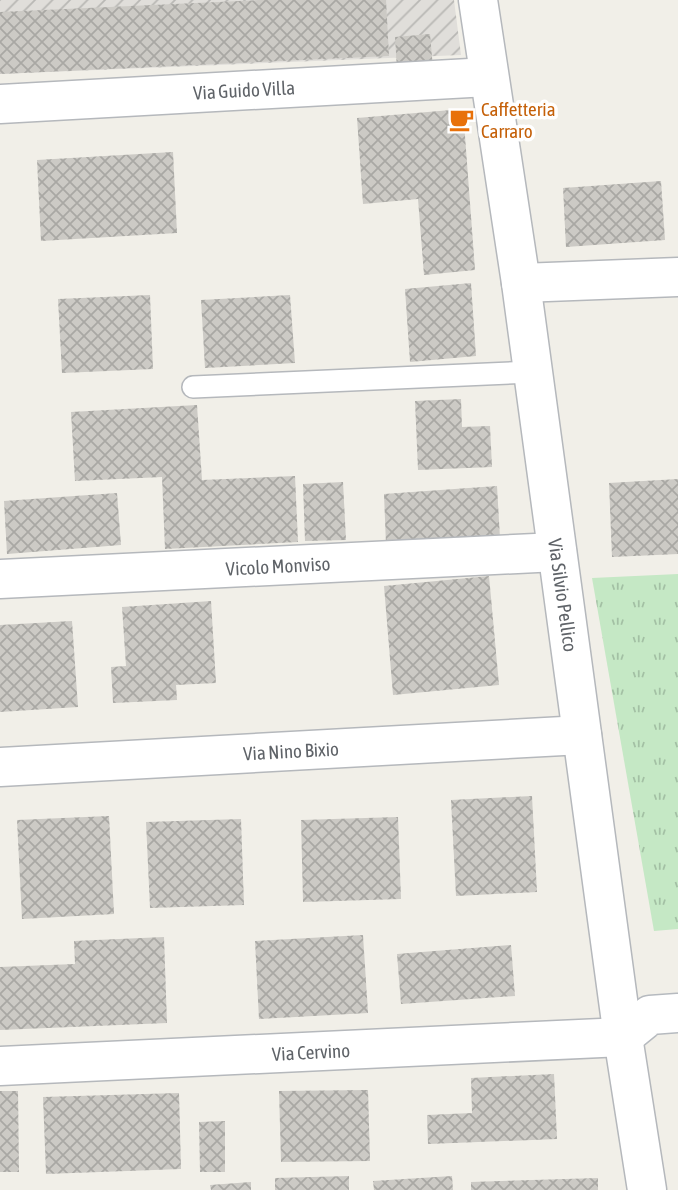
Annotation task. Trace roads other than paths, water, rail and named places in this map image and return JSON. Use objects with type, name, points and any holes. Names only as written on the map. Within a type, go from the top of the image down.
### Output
[{"type":"street","name":"Via Silvio Pellico","points":[[478,0],[521,283],[623,1037],[647,1190]]},
{"type":"street","name":"Via Guido Villa","points":[[0,104],[488,77]]},
{"type":"street","points":[[521,283],[678,277]]},
{"type":"street","name":"Vicolo Monviso","points":[[0,579],[557,552]]},
{"type":"street","name":"Via Nino Bixio","points":[[0,767],[582,735]]},
{"type":"street","points":[[623,1037],[650,1014],[678,1013]]},
{"type":"street","name":"Via Cervino","points":[[0,1066],[623,1037]]},
{"type":"lane","points":[[192,387],[531,372]]},
{"type":"place","name":"Caffetteria Carraro","points":[[461,120]]}]
